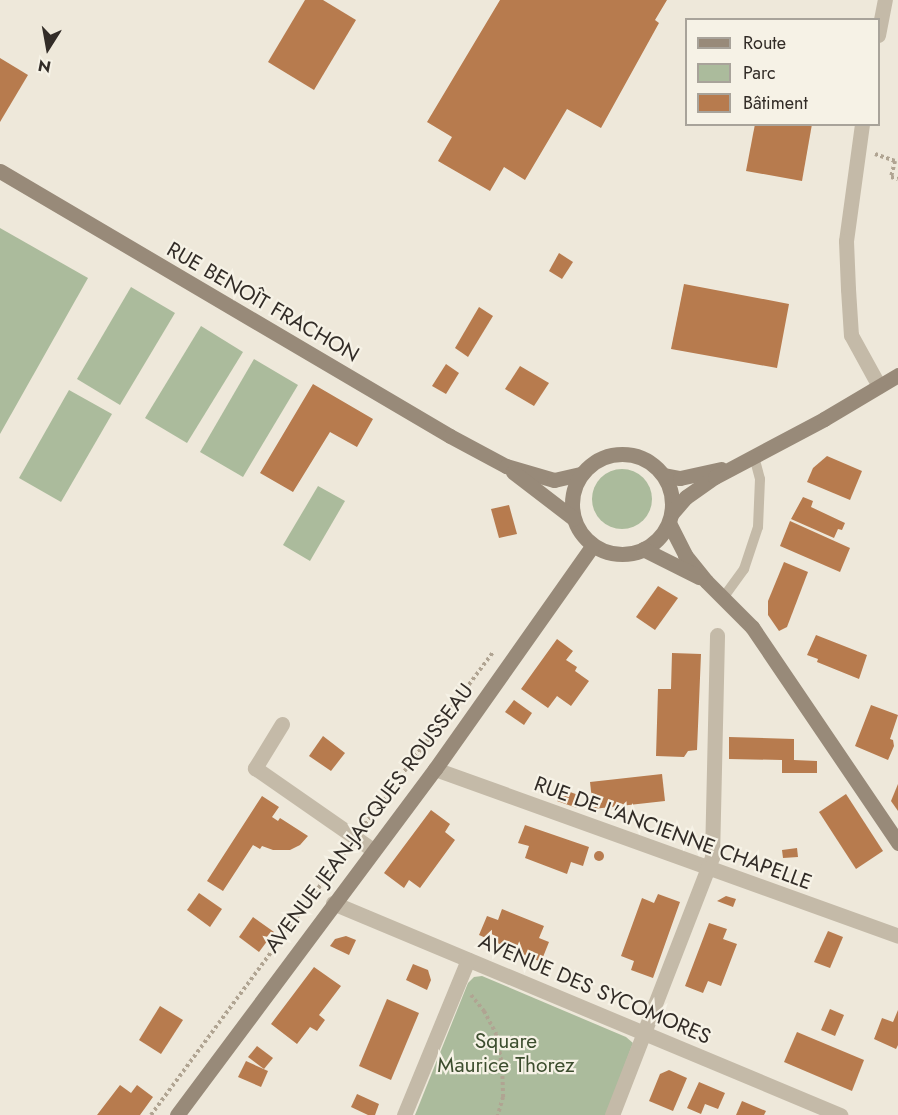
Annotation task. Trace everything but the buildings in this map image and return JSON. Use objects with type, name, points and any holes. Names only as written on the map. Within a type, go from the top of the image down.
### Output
[{"type":"main road","name":"RUE BENOÎT FRACHON","points":[[0,171],[440,430],[506,466]]},
{"type":"main road","points":[[898,375],[824,419],[738,464],[686,497],[670,518],[661,536],[643,549],[629,554],[612,553],[593,545],[580,532],[573,518],[572,492],[581,474],[596,460],[614,454],[638,456],[651,463],[664,475],[671,493],[670,518],[685,555],[706,581],[752,627],[898,843]]},
{"type":"main road","points":[[664,475],[680,478],[738,464]]},
{"type":"main road","points":[[506,466],[554,480],[581,474]]},
{"type":"main road","points":[[506,466],[573,518]]},
{"type":"main road","name":"AVENUE JEAN-JACQUES ROUSSEAU","points":[[177,1115],[435,769],[593,545]]},
{"type":"main road","points":[[643,549],[706,581]]},
{"type":"street","points":[[880,29],[885,0]]},
{"type":"street","points":[[862,126],[846,241],[851,336],[879,386]]},
{"type":"street","points":[[612,1115],[712,857],[717,635]]},
{"type":"street","points":[[282,724],[255,768],[374,850]]},
{"type":"street","name":"RUE DE L'ANCIENNE CHAPELLE","points":[[435,769],[898,936]]},
{"type":"street","name":"AVENUE DES SYCOMORES","points":[[333,903],[840,1115]]},
{"type":"street","points":[[404,1115],[468,960]]},
{"type":"lane","points":[[723,598],[744,569],[758,527],[760,479],[753,456]]},
{"type":"path","points":[[858,150],[895,161],[891,177],[898,179]]},
{"type":"path","points":[[459,980],[484,1011],[496,1034],[502,1064],[503,1096],[498,1115]]},
{"type":"green space","points":[[0,228],[88,278],[0,434]]},
{"type":"green space","points":[[131,287],[175,313],[120,405],[77,379]]},
{"type":"green space","points":[[201,326],[243,352],[187,443],[145,418]]},
{"type":"green space","points":[[254,359],[298,385],[243,477],[200,452]]},
{"type":"green space","points":[[69,390],[112,414],[61,502],[19,478]]},
{"type":"green space","points":[[616,469],[628,469],[639,474],[647,482],[652,499],[650,511],[639,524],[628,529],[616,529],[605,524],[597,516],[592,505],[592,493],[597,482],[605,474]]},
{"type":"green space","points":[[318,486],[345,501],[310,561],[283,545]]},
{"type":"green space","name":"Square Maurice Thorez","points":[[482,976],[626,1037],[633,1043],[606,1115],[415,1115],[468,983],[474,977]]}]
